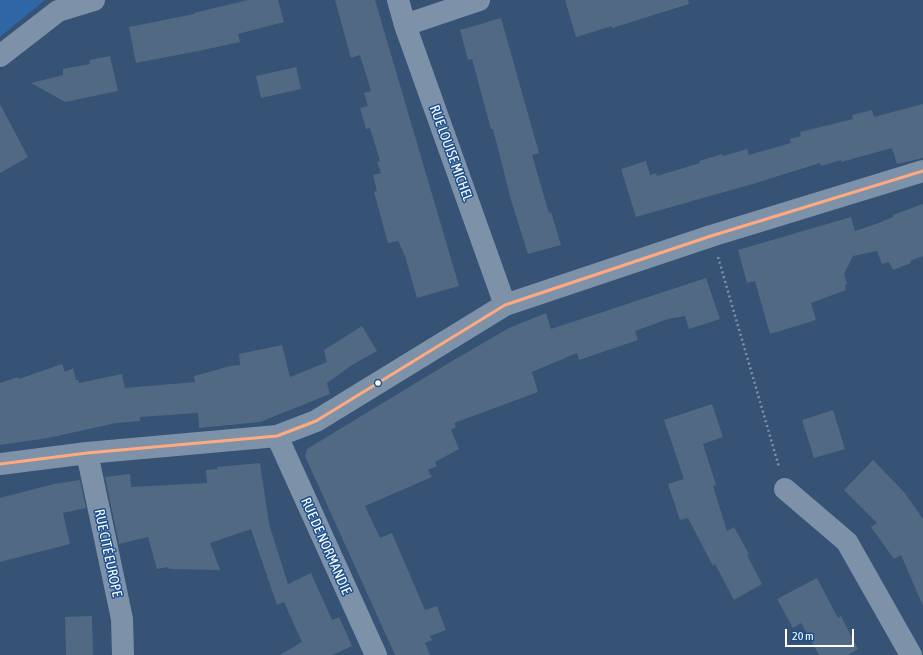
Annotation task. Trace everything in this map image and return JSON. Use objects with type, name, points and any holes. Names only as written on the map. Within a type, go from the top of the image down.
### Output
[{"type":"street","points":[[0,56],[58,11],[94,0]]},
{"type":"street","name":"RUE LOUISE MICHEL","points":[[398,0],[405,25],[505,305]]},
{"type":"street","points":[[405,25],[479,0]]},
{"type":"street","points":[[0,464],[87,453],[277,436],[316,421],[505,305],[712,236],[923,171]]},
{"type":"street","name":"RUE DE NORMANDIE","points":[[277,436],[376,655]]},
{"type":"street","name":"RUE CITÉ EUROPE","points":[[87,453],[122,619],[123,655]]},
{"type":"street","points":[[785,489],[847,542],[911,655]]},
{"type":"path","points":[[712,236],[785,489]]},
{"type":"shaded area","points":[[0,0],[45,0],[0,37]]},
{"type":"building","points":[[248,0],[278,0],[284,22],[238,34],[240,42],[136,63],[129,27],[194,14]]},
{"type":"building","points":[[335,0],[375,0],[459,286],[417,298],[405,256],[398,241],[388,243],[374,192],[377,191],[373,175],[381,173],[377,162],[380,161],[370,128],[366,129],[360,108],[368,106],[364,93],[371,91],[360,55],[351,58]]},
{"type":"building","points":[[565,0],[688,0],[689,4],[612,28],[612,26],[576,37]]},
{"type":"building","points":[[501,18],[539,153],[532,155],[549,213],[551,212],[561,245],[528,254],[511,200],[493,129],[491,129],[472,59],[468,60],[460,30]]},
{"type":"building","points":[[110,56],[118,91],[65,102],[31,83],[63,75],[63,69],[90,64],[90,60]]},
{"type":"building","points":[[296,67],[301,89],[261,98],[256,76]]},
{"type":"building","points":[[0,104],[28,157],[0,173]]},
{"type":"building","points":[[923,104],[923,158],[897,164],[892,148],[841,162],[841,160],[821,166],[820,163],[636,217],[621,169],[646,161],[650,175],[656,173],[657,176],[700,163],[699,161],[722,154],[723,156],[747,149],[749,155],[791,143],[790,139],[801,136],[800,132],[853,119],[852,115],[872,110],[874,117]]},
{"type":"building","points":[[923,204],[923,256],[910,261],[911,263],[893,270],[889,262],[882,264],[877,251],[853,256],[844,274],[847,284],[845,285],[846,290],[811,303],[816,320],[770,334],[755,281],[747,283],[738,250],[851,217],[855,231],[876,224],[893,217],[893,215]]},
{"type":"building","points":[[706,278],[720,319],[689,329],[685,316],[668,319],[635,331],[638,340],[579,360],[577,353],[532,372],[538,392],[454,423],[456,427],[451,430],[459,449],[435,462],[437,466],[428,470],[432,477],[365,506],[380,538],[392,533],[425,610],[437,606],[446,630],[430,636],[432,640],[425,643],[430,655],[395,655],[305,456],[307,449],[509,328],[546,313],[551,329]]},
{"type":"building","points":[[362,326],[377,351],[352,365],[327,383],[330,394],[260,422],[199,428],[198,413],[140,417],[140,421],[116,423],[48,438],[0,445],[0,383],[18,377],[19,379],[62,364],[65,372],[73,368],[76,380],[78,380],[79,383],[122,374],[125,388],[195,382],[194,376],[240,365],[239,354],[282,345],[290,377],[327,362],[324,350]]},
{"type":"building","points":[[712,404],[723,437],[703,444],[716,485],[713,486],[727,531],[734,527],[749,554],[747,555],[762,584],[734,600],[715,564],[713,566],[688,518],[680,520],[668,484],[684,479],[664,420]]},
{"type":"building","points":[[833,410],[845,449],[814,458],[802,420]]},
{"type":"building","points":[[873,460],[904,492],[923,519],[923,606],[901,555],[894,559],[871,527],[877,523],[844,490]]},
{"type":"building","points":[[260,463],[269,524],[288,584],[311,573],[332,620],[339,617],[352,646],[332,655],[280,655],[302,642],[284,602],[277,605],[251,529],[210,543],[220,570],[169,569],[168,567],[157,569],[148,537],[119,544],[105,477],[130,474],[131,487],[207,483],[206,470],[218,469],[217,467]]},
{"type":"building","points":[[80,480],[86,508],[63,513],[70,544],[0,562],[0,498],[54,484]]},
{"type":"building","points":[[817,578],[838,618],[841,616],[858,649],[848,655],[819,655],[801,623],[793,628],[777,599]]},
{"type":"building","points":[[92,616],[93,655],[66,655],[65,617]]},
{"type":"transit line","points":[[0,464],[87,453],[277,436],[316,421],[505,305],[711,236],[923,171]]}]
